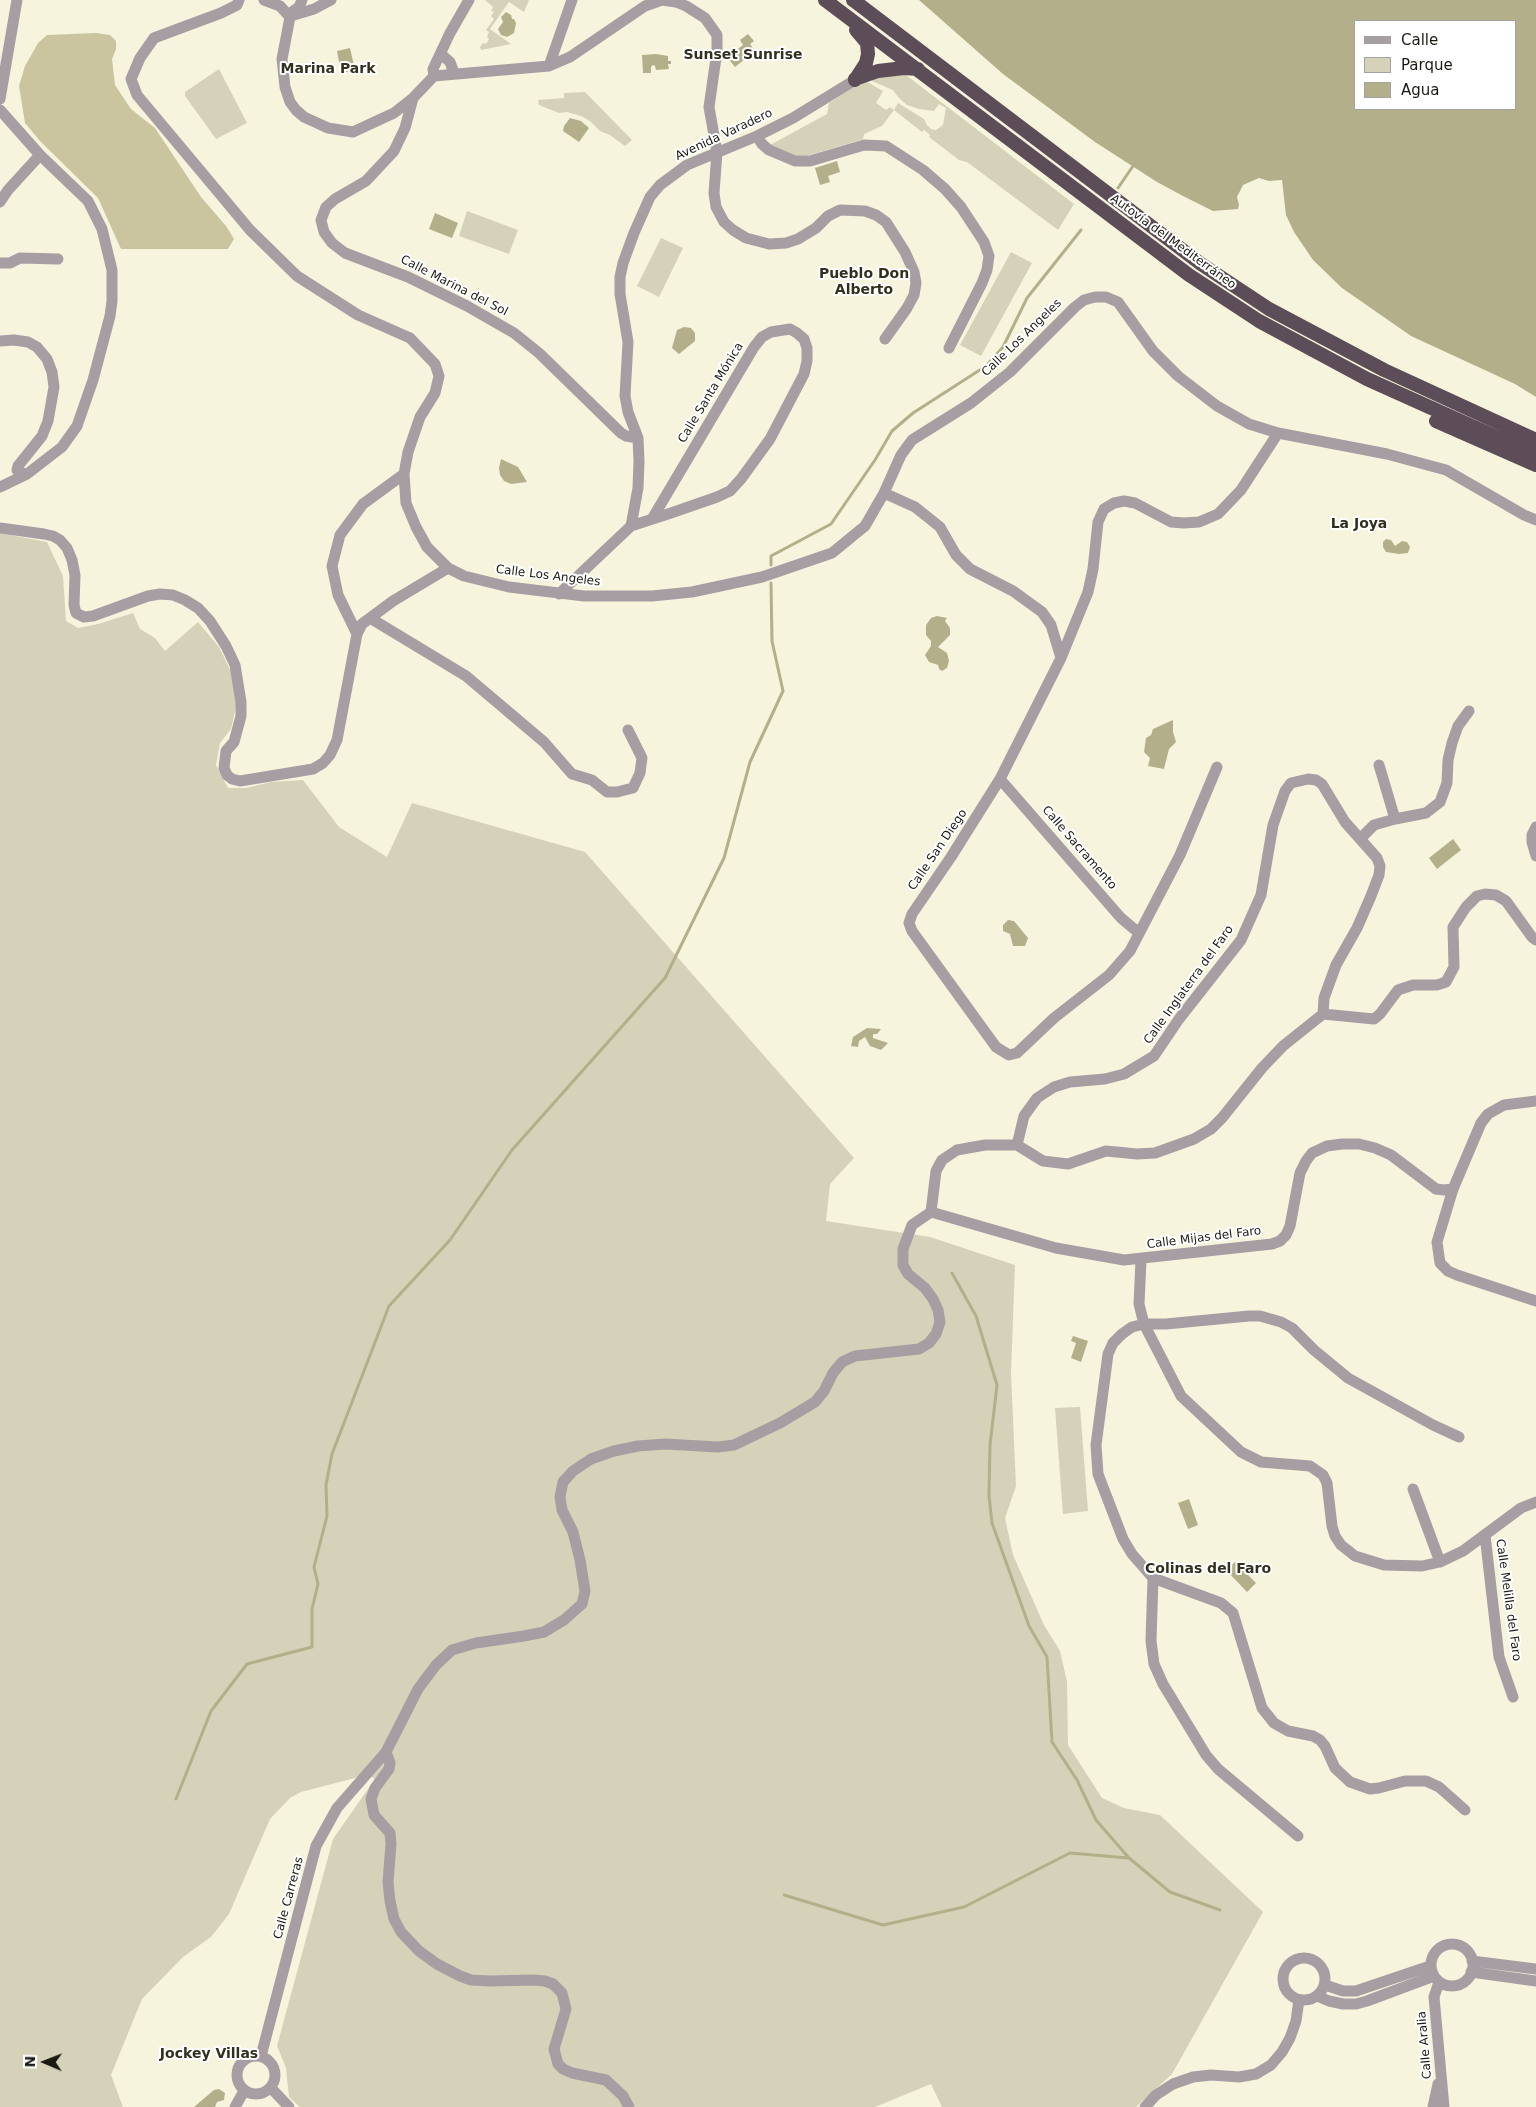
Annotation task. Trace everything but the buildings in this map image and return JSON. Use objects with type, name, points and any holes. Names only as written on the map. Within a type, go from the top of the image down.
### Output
[{"type":"highway","name":"Autovía del Mediterráneo","points":[[826,0],[1190,275],[1260,321],[1367,379],[1536,455]]},
{"type":"highway","name":"Autovía del Mediterráneo","points":[[853,0],[1200,264],[1269,309],[1420,387],[1536,440]]},
{"type":"highway","points":[[837,9],[864,38],[869,49],[866,63],[855,80]]},
{"type":"highway","points":[[855,80],[878,71],[904,68],[918,69]]},
{"type":"highway","points":[[1367,379],[1410,409],[1536,466]]},
{"type":"street","points":[[0,99],[17,0]]},
{"type":"street","name":"Calle Los Angeles","points":[[239,0],[237,5],[221,13],[154,38],[140,58],[131,80],[137,95],[250,230],[296,276],[358,315],[410,338],[435,364],[439,376],[435,393],[420,417],[408,452],[404,474],[406,503],[427,547],[448,568],[464,576],[487,582],[559,594],[652,596],[692,592],[762,577],[832,553],[865,526],[884,493],[901,455],[912,440],[971,404],[1010,372],[1075,307],[1084,300],[1095,297],[1106,297],[1118,302],[1153,351],[1178,376],[1217,406],[1249,424],[1278,433],[1387,454],[1446,470],[1536,520]]},
{"type":"street","points":[[267,0],[280,6],[290,17]]},
{"type":"street","points":[[302,0],[299,8],[292,12],[290,17],[282,59],[282,74],[290,102],[304,117],[328,128],[353,132],[394,113],[434,76],[434,69],[469,0]]},
{"type":"street","points":[[290,17],[322,6],[331,0]]},
{"type":"street","points":[[549,66],[572,0]]},
{"type":"street","points":[[434,76],[441,77],[454,73],[549,66],[570,57],[645,6],[662,0],[686,6],[705,18],[717,35],[717,51],[709,107],[717,152],[714,192],[716,207],[724,222],[746,238],[770,244],[798,239],[816,228],[828,216],[840,210],[865,210],[886,222],[905,252],[914,272],[916,283],[914,295],[907,308],[885,339]]},
{"type":"street","points":[[441,54],[450,62],[454,73]]},
{"type":"street","name":"Avenida Varadero","points":[[631,526],[638,488],[638,438],[628,412],[625,396],[628,342],[620,294],[623,263],[641,215],[655,190],[687,166],[758,136],[800,114],[855,80]]},
{"type":"street","name":"Calle Marina del Sol","points":[[412,98],[405,128],[394,151],[366,181],[326,206],[321,220],[328,238],[345,253],[408,277],[505,327],[539,353],[621,433],[638,438]]},
{"type":"street","points":[[0,110],[40,154],[84,197],[94,211],[102,228],[112,270],[112,301],[93,380],[77,426],[62,447],[27,474],[0,487]]},
{"type":"street","points":[[758,136],[762,144],[769,150],[795,161],[810,161],[864,145],[886,146],[895,150],[923,170],[945,189],[961,207],[984,242],[989,256],[982,284],[950,348]]},
{"type":"street","points":[[0,202],[8,190],[40,154]]},
{"type":"street","points":[[0,263],[10,263],[20,258],[58,259]]},
{"type":"street","name":"Calle Santa Mónica","points":[[631,526],[652,519],[717,497],[730,491],[741,479],[770,439],[804,374],[807,348],[804,339],[797,333],[790,329],[779,329],[762,337],[758,342],[652,519]]},
{"type":"street","points":[[0,341],[28,342],[37,348],[46,359],[52,372],[54,388],[48,421],[42,436],[18,466],[20,473],[27,474]]},
{"type":"street","name":"Calle San Diego","points":[[1216,767],[1180,855],[1130,951],[1109,975],[1054,1018],[1017,1054],[1009,1054],[996,1047],[912,931],[909,923],[912,914],[951,858],[1000,779],[1061,658],[1088,592],[1093,569],[1098,522],[1104,509],[1114,503],[1124,501],[1135,503],[1171,522],[1184,523],[1199,522],[1218,514],[1241,490],[1278,433]]},
{"type":"street","points":[[357,634],[338,594],[332,566],[340,535],[363,504],[404,474]]},
{"type":"street","points":[[884,493],[915,507],[940,527],[956,555],[970,569],[1013,591],[1042,612],[1050,625],[1061,658]]},
{"type":"street","points":[[559,594],[631,526]]},
{"type":"street","points":[[0,528],[44,534],[60,540],[67,548],[72,560],[75,575],[74,606],[76,613],[84,617],[93,616],[148,596],[160,594],[173,595],[198,608],[226,646],[235,665],[239,682],[241,716],[236,736],[224,758],[224,768],[232,780],[240,781],[312,769],[323,763],[330,756],[337,740],[357,634],[362,624],[393,601],[448,568]]},
{"type":"street","points":[[370,618],[466,676],[544,742],[572,774],[592,780],[606,792],[617,792],[633,788],[640,773],[642,758],[628,730]]},
{"type":"street","points":[[1360,839],[1374,825],[1426,813],[1440,802],[1447,782],[1448,760],[1452,743],[1458,726],[1469,711]]},
{"type":"street","points":[[1379,765],[1395,819]]},
{"type":"street","name":"Calle Sacramento","points":[[1000,779],[1121,918],[1139,933]]},
{"type":"street","name":"Calle Inglaterra del Faro","points":[[1017,1145],[1024,1116],[1037,1098],[1054,1087],[1070,1082],[1105,1079],[1124,1074],[1154,1056],[1178,1019],[1241,940],[1261,895],[1273,825],[1285,791],[1291,783],[1308,779],[1316,780],[1322,784],[1345,822],[1376,858],[1380,866],[1379,876],[1357,928],[1336,964],[1324,998],[1324,1014]]},
{"type":"street","points":[[1536,827],[1532,835],[1536,856]]},
{"type":"street","points":[[630,2107],[623,2096],[606,2080],[563,2069],[558,2064],[554,2049],[566,2009],[562,1993],[553,1984],[534,1980],[471,1980],[437,1964],[419,1951],[401,1932],[394,1919],[390,1901],[388,1882],[390,1834],[374,1815],[371,1799],[375,1788],[389,1769],[390,1763],[386,1752],[418,1689],[436,1665],[452,1650],[476,1643],[544,1632],[564,1620],[582,1604],[585,1591],[580,1560],[573,1532],[562,1510],[560,1497],[563,1482],[573,1471],[591,1459],[614,1451],[638,1446],[665,1444],[718,1447],[734,1445],[780,1424],[815,1402],[842,1362],[855,1356],[919,1349],[929,1343],[936,1334],[940,1322],[938,1310],[925,1288],[908,1274],[903,1265],[903,1249],[912,1225],[931,1212],[936,1171],[942,1160],[957,1150],[970,1147],[1017,1145],[1042,1161],[1068,1164],[1106,1151],[1137,1154],[1155,1153],[1194,1139],[1211,1129],[1222,1118],[1262,1068],[1283,1046],[1324,1014],[1374,1018],[1380,1014],[1398,990],[1413,985],[1446,982],[1454,967],[1453,927],[1476,896],[1490,894],[1506,900],[1536,940]]},
{"type":"street","points":[[1536,1101],[1504,1105],[1488,1114],[1481,1123],[1453,1188],[1437,1242],[1440,1263],[1448,1271],[1536,1301]]},
{"type":"street","name":"Calle Mijas del Faro","points":[[931,1212],[1056,1248],[1124,1260],[1141,1260],[1272,1244],[1280,1241],[1286,1235],[1290,1226],[1300,1173],[1312,1153],[1327,1146],[1359,1144],[1375,1148],[1391,1155],[1436,1189],[1453,1188]]},
{"type":"street","points":[[1141,1260],[1139,1304],[1144,1324],[1181,1396],[1241,1452],[1261,1462],[1310,1466],[1323,1474],[1327,1483],[1335,1536],[1341,1545],[1355,1556],[1384,1565],[1422,1566],[1440,1562],[1463,1551],[1521,1508],[1536,1502]]},
{"type":"street","points":[[1459,1437],[1433,1425],[1348,1378],[1314,1350],[1292,1328],[1281,1322],[1260,1316],[1249,1316],[1166,1324],[1144,1324],[1132,1327],[1122,1334],[1113,1343],[1108,1354],[1096,1446],[1096,1460],[1104,1492],[1123,1539],[1132,1554],[1153,1578],[1221,1603],[1233,1613],[1262,1708],[1268,1717],[1288,1731],[1313,1736],[1320,1740],[1325,1746],[1335,1768],[1341,1776],[1350,1782],[1370,1789],[1405,1781],[1426,1781],[1439,1787],[1465,1810]]},
{"type":"street","points":[[1413,1489],[1440,1562]]},
{"type":"street","name":"Calle Melilla del Faro","points":[[1485,1535],[1499,1656],[1513,1697]]},
{"type":"street","points":[[1153,1578],[1151,1641],[1154,1664],[1163,1684],[1206,1755],[1218,1769],[1298,1836]]},
{"type":"street","name":"Calle Carreras","points":[[261,2056],[316,1846],[337,1808],[386,1752]]},
{"type":"street","points":[[1449,1944],[1463,1947],[1468,1952],[1472,1967],[1464,1982],[1458,1985],[1445,1985],[1435,1975],[1432,1957],[1436,1950],[1449,1944]]},
{"type":"street","points":[[1305,1957],[1318,1962],[1325,1974],[1325,1985],[1317,1996],[1306,2000],[1299,2000],[1292,1996],[1284,1985],[1284,1972],[1292,1961],[1305,1957]]},
{"type":"street","points":[[1472,1967],[1536,1969]]},
{"type":"street","points":[[1472,1967],[1536,1981]]},
{"type":"street","points":[[1325,1985],[1343,1991],[1356,1991],[1435,1975]]},
{"type":"street","points":[[1317,1996],[1336,2003],[1356,2004],[1435,1975]]},
{"type":"street","name":"Calle Aralia","points":[[1435,1975],[1434,1997],[1444,2107]]},
{"type":"street","points":[[1145,2107],[1156,2095],[1173,2084],[1193,2077],[1211,2075],[1239,2077],[1256,2074],[1271,2066],[1290,2038],[1296,2021],[1299,2000]]},
{"type":"street","points":[[249,2056],[261,2056],[267,2059],[274,2069],[275,2076],[271,2088],[255,2095],[244,2091],[237,2081],[237,2069],[240,2064],[249,2056]]},
{"type":"street","points":[[1433,2107],[1440,2068]]},
{"type":"street","points":[[271,2088],[289,2107]]},
{"type":"street","points":[[234,2107],[244,2091]]},
{"type":"green space","points":[[485,0],[529,0],[524,12],[509,2],[490,29],[511,44],[481,50],[480,47],[483,43],[486,44],[489,39],[487,37],[489,32],[486,30],[494,19],[491,16],[494,12],[491,11],[493,7]]},
{"type":"green space","points":[[219,69],[247,123],[216,139],[185,96],[185,92]]},
{"type":"green space","points":[[893,72],[906,75],[1074,204],[1058,230],[967,162],[959,160],[929,137],[930,135],[924,130],[922,132],[894,110],[898,103],[924,119],[931,129],[936,130],[943,125],[946,108],[939,104],[934,111],[907,105],[893,90],[872,81],[871,77]]},
{"type":"green space","points":[[864,80],[883,91],[876,103],[886,110],[890,107],[894,110],[882,126],[864,134],[863,139],[810,155],[799,157],[770,145],[827,114],[829,103]]},
{"type":"green space","points":[[585,92],[632,140],[625,146],[610,135],[600,131],[590,121],[581,116],[567,112],[559,113],[539,105],[538,100],[564,98],[564,93]]},
{"type":"green space","points":[[467,211],[518,230],[509,254],[459,236]]},
{"type":"green space","points":[[661,238],[683,248],[659,297],[637,286]]},
{"type":"green space","points":[[1011,252],[1032,263],[981,356],[960,345]]},
{"type":"green space","points":[[0,533],[47,542],[63,576],[66,621],[78,628],[133,613],[140,629],[155,638],[165,651],[198,622],[219,647],[234,678],[237,703],[231,729],[220,743],[216,765],[228,788],[246,788],[271,782],[303,780],[339,827],[387,857],[412,803],[585,852],[854,1158],[830,1184],[826,1221],[930,1237],[1015,1265],[1011,1373],[1016,1486],[1005,1518],[1013,1555],[1044,1625],[1060,1651],[1067,1682],[1068,1745],[1102,1798],[1124,1808],[1160,1815],[1263,1912],[1172,2074],[1136,2107],[942,2107],[931,2084],[875,2107],[300,2107],[289,2097],[286,2068],[277,2046],[333,1839],[375,1779],[364,1773],[355,1778],[301,1792],[290,1798],[270,1819],[229,1914],[211,1937],[183,1957],[142,1999],[111,2075],[123,2107],[0,2107]]},
{"type":"green space","points":[[1080,1407],[1088,1511],[1063,1514],[1055,1408]]},
{"type":"shaded area","points":[[96,33],[110,35],[116,41],[116,49],[112,59],[115,85],[131,109],[155,128],[201,197],[226,226],[234,239],[228,249],[121,249],[98,198],[40,141],[25,123],[19,86],[25,66],[38,43],[47,35]]},
{"type":"water","points":[[919,0],[1536,0],[1536,397],[1515,384],[1411,336],[1342,288],[1313,260],[1294,232],[1286,215],[1282,180],[1269,181],[1259,178],[1243,185],[1237,197],[1238,209],[1213,211],[1157,182],[1095,142],[1003,74]]},
{"type":"water","points":[[506,12],[511,15],[516,23],[514,33],[507,37],[501,35],[498,29],[503,22],[501,17]]},
{"type":"water","points":[[748,34],[754,41],[750,44],[755,51],[735,67],[727,57],[743,45],[740,40]]},
{"type":"water","points":[[350,48],[355,70],[341,73],[337,51]]},
{"type":"water","points":[[656,54],[668,56],[668,61],[671,61],[671,64],[668,64],[669,69],[656,70],[653,65],[651,73],[643,73],[642,55]]},
{"type":"water","points":[[570,118],[581,121],[589,128],[579,142],[563,131]]},
{"type":"water","points":[[837,161],[840,172],[828,176],[830,182],[820,185],[815,168]]},
{"type":"water","points":[[435,213],[458,223],[452,238],[429,229]]},
{"type":"water","points":[[684,327],[691,328],[695,333],[695,341],[679,354],[672,348],[677,330]]},
{"type":"water","points":[[501,459],[518,467],[527,482],[511,484],[504,481],[500,475],[499,468]]},
{"type":"water","points":[[1386,539],[1391,540],[1395,546],[1402,541],[1407,542],[1410,547],[1408,553],[1386,552],[1383,542]]},
{"type":"water","points":[[937,616],[947,618],[945,621],[950,628],[950,635],[938,647],[947,653],[949,661],[947,668],[942,671],[938,665],[929,662],[925,655],[931,646],[931,641],[926,635],[926,625],[931,618]]},
{"type":"water","points":[[1173,720],[1173,732],[1176,742],[1169,749],[1164,769],[1148,766],[1150,758],[1144,752],[1146,738],[1151,735],[1153,729]]},
{"type":"water","points":[[1453,839],[1461,850],[1437,869],[1429,858]]},
{"type":"water","points":[[1008,920],[1014,921],[1028,938],[1025,946],[1013,946],[1010,934],[1003,931],[1003,925]]},
{"type":"water","points":[[867,1028],[881,1029],[877,1034],[873,1034],[873,1038],[888,1043],[881,1050],[870,1046],[865,1037],[859,1041],[858,1047],[851,1046],[853,1037]]},
{"type":"water","points":[[1073,1336],[1088,1341],[1081,1362],[1071,1358],[1076,1343],[1071,1341]]},
{"type":"water","points":[[1189,1499],[1198,1525],[1188,1529],[1178,1503]]},
{"type":"water","points":[[1235,1562],[1256,1583],[1247,1592],[1226,1570]]},
{"type":"water","points":[[219,2089],[225,2093],[224,2100],[217,2102],[215,2107],[194,2107],[214,2090]]},
{"type":"waterway","points":[[1118,188],[1133,166]]},
{"type":"waterway","points":[[771,565],[771,556],[831,524],[875,460],[892,431],[913,413],[986,366],[1003,347],[1027,298],[1081,230]]},
{"type":"waterway","points":[[176,1799],[211,1711],[247,1664],[312,1647],[312,1609],[318,1584],[314,1567],[327,1516],[326,1485],[332,1454],[389,1306],[450,1240],[512,1150],[665,978],[724,858],[750,762],[783,691],[772,641],[771,583]]},
{"type":"waterway","points":[[952,1273],[976,1316],[997,1385],[990,1445],[989,1496],[992,1523],[1029,1626],[1047,1657],[1052,1742],[1077,1780],[1096,1820],[1129,1858],[1170,1892],[1220,1910]]},
{"type":"waterway","points":[[784,1895],[883,1925],[964,1907],[1070,1853],[1128,1858]]},
{"type":"district","name":"Sunset Sunrise","points":[[743,55]]},
{"type":"district","name":"Marina Park","points":[[328,69]]},
{"type":"district","name":"Pueblo Don Alberto","points":[[864,282]]},
{"type":"district","name":"La Joya","points":[[1359,524]]},
{"type":"district","name":"Colinas del Faro","points":[[1208,1569]]},
{"type":"district","name":"Jockey Villas","points":[[209,2054]]}]
